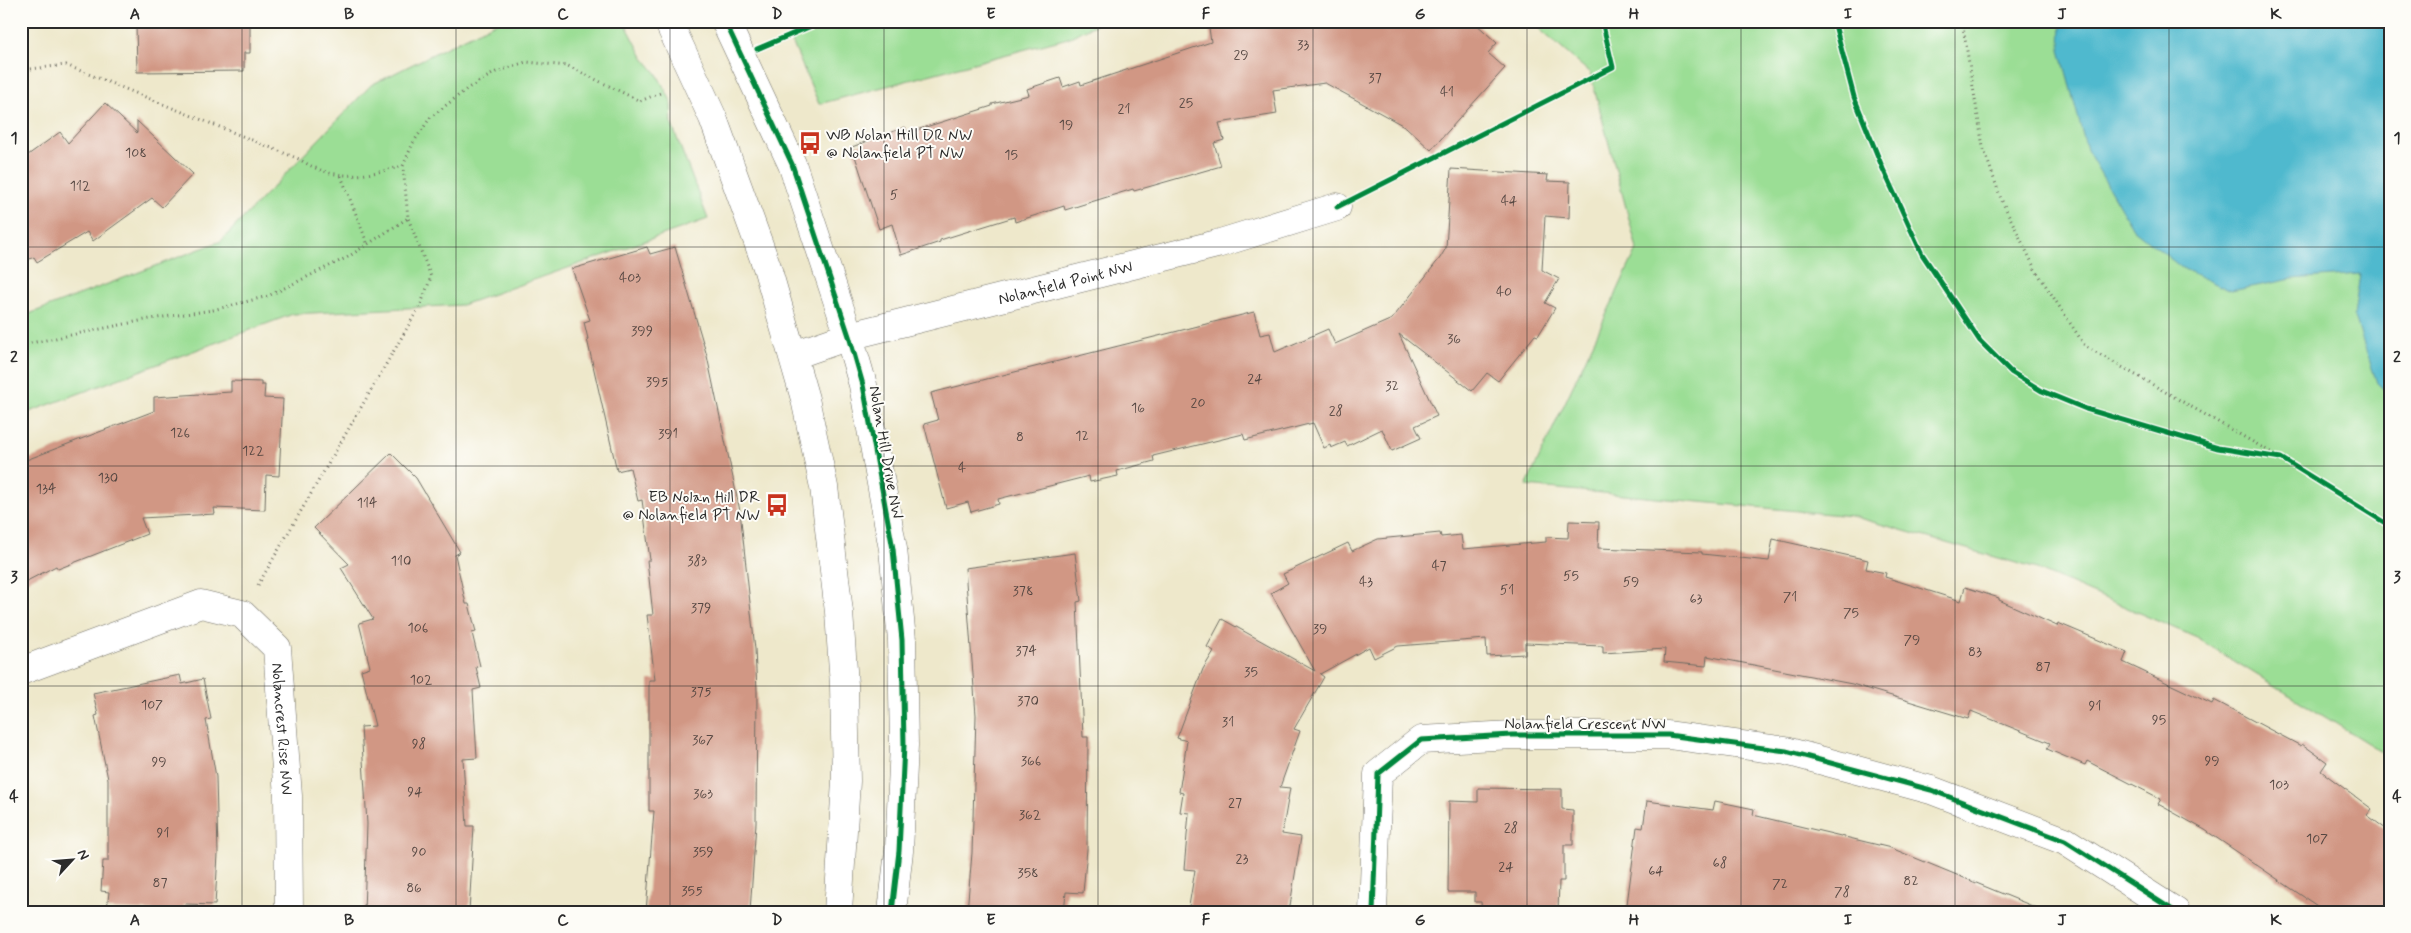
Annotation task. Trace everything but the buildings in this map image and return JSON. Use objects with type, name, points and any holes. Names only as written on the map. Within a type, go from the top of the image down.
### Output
[{"type":"street","points":[[668,21],[713,118],[767,267],[794,355],[824,487],[839,612],[844,685],[846,781],[838,912]]},
{"type":"street","name":"Nolan Hill Drive NW","points":[[726,21],[792,164],[849,336],[863,385],[892,549],[902,640],[904,746],[899,851],[892,912]]},
{"type":"street","name":"Nolanfield Point NW","points":[[794,355],[849,336],[1217,244],[1337,207]]},
{"type":"street","points":[[21,671],[201,604],[242,614]]},
{"type":"street","name":"Nolancrest Rise NW","points":[[242,614],[277,648],[288,796],[289,912]]},
{"type":"street","name":"Nolanfield Crescent NW","points":[[1373,912],[1378,774],[1421,740],[1512,735],[1668,735],[1786,751],[1931,790],[2065,841],[2176,912]]},
{"type":"path","points":[[1962,21],[1983,147],[2001,199],[2035,269],[2084,346],[2290,463]]},
{"type":"path","points":[[242,614],[421,304],[431,277],[408,218],[403,166],[413,143],[430,118],[468,88],[496,72],[526,62],[568,66],[640,101],[667,90]]},
{"type":"path","points":[[21,70],[66,65],[299,159],[313,168],[342,176],[366,175],[403,166]]},
{"type":"path","points":[[342,176],[368,245]]},
{"type":"path","points":[[21,345],[150,319],[213,310],[268,296],[305,280],[368,245],[408,218]]},
{"type":"path","points":[[2263,455],[2282,458]]},
{"type":"green space","points":[[499,21],[624,21],[643,57],[657,74],[671,101],[672,125],[708,219],[462,305],[293,314],[21,415],[21,317],[221,241],[371,85]]},
{"type":"green space","points":[[783,21],[1103,21],[1068,38],[819,104]]},
{"type":"green space","points":[[1530,21],[2390,21],[2390,757],[2197,638],[2037,569],[1852,516],[1526,486],[1637,249],[1590,73]]},
{"type":"water","points":[[2061,21],[2390,21],[2390,395],[2377,383],[2354,315],[2360,274],[2292,279],[2231,291],[2182,268],[2133,229],[2087,150],[2060,50]]},
{"type":"cycle path","points":[[725,21],[792,164],[849,336],[863,385],[893,549],[902,640],[904,745],[899,851],[892,912]]},
{"type":"cycle path","points":[[757,49],[823,21]]},
{"type":"cycle path","points":[[1337,207],[1613,67],[1602,21]]},
{"type":"cycle path","points":[[1834,21],[1854,97],[1883,169],[1922,254],[1980,341],[2011,372],[2042,391],[2086,409],[2218,448],[2281,458],[2390,526]]},
{"type":"cycle path","points":[[1373,912],[1378,774],[1421,740],[1512,735],[1668,735],[1786,751],[1931,790],[2065,841],[2176,912]]},
{"type":"place","name":"WB Nolan Hill DR NW @ Nolanfield PT NW","points":[[810,143]]},
{"type":"place","name":"EB Nolan Hill DR @ Nolanfield PT NW","points":[[777,505]]}]
